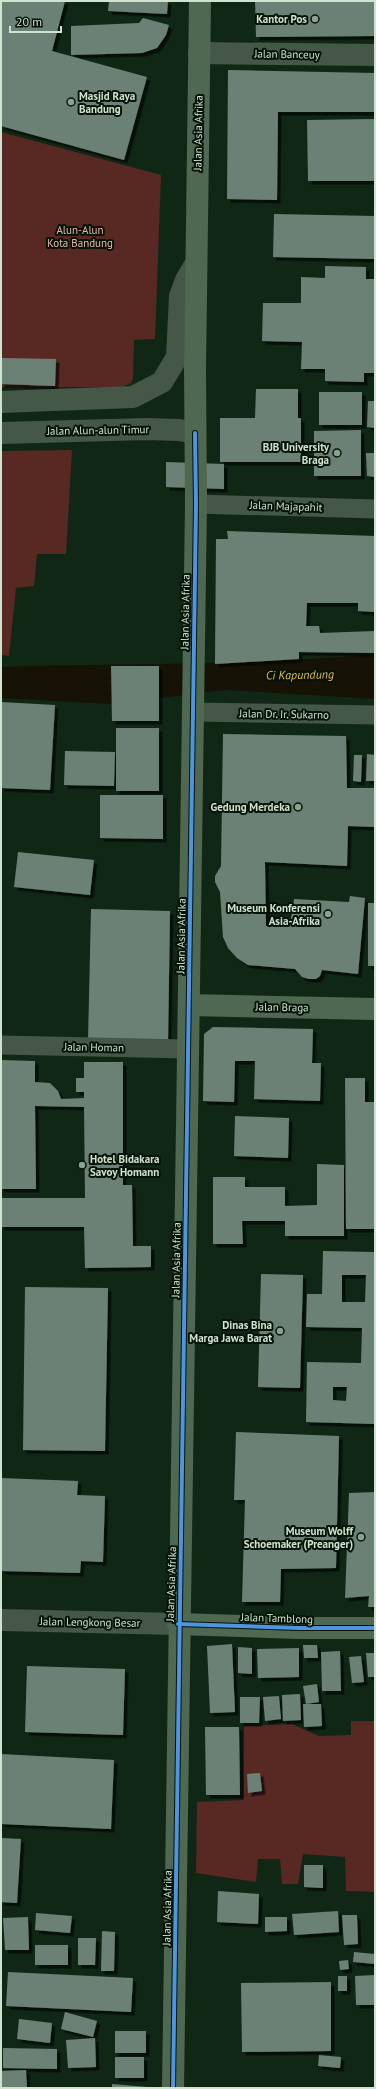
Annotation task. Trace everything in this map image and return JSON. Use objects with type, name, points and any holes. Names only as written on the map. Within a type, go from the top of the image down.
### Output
[{"type":"main road","name":"Jalan Asia Afrika","points":[[173,2088],[178,1624],[196,504],[196,264],[200,1]]},
{"type":"main road","name":"Jalan Braga","points":[[189,1005],[375,1009]]},
{"type":"main road","name":"Jalan Tamblong","points":[[178,1624],[299,1628],[375,1628]]},
{"type":"street","name":"Jalan Banceuy","points":[[199,53],[375,55]]},
{"type":"street","points":[[1,402],[133,397],[162,382],[177,357],[180,296],[186,280],[196,264]]},
{"type":"street","name":"Jalan Alun-alun Timur","points":[[1,433],[146,429],[179,430],[195,433]]},
{"type":"street","name":"Jalan Majapahit","points":[[196,504],[375,510]]},
{"type":"street","name":"Jalan Dr. Ir. Sukarno","points":[[193,712],[375,715]]},
{"type":"street","name":"Jalan Homan","points":[[1,1045],[188,1049]]},
{"type":"street","name":"Jalan Lengkong Besar","points":[[1,1620],[178,1624]]},
{"type":"green space","name":"Alun-Alun Kota Bandung","points":[[1,132],[161,175],[155,339],[134,340],[133,379],[130,384],[121,387],[1,387]]},
{"type":"green space","points":[[72,450],[66,554],[37,554],[34,586],[16,588],[9,656],[1,655],[1,451]]},
{"type":"green space","points":[[351,1721],[375,1721],[375,1892],[346,1891],[345,1857],[303,1854],[298,1884],[282,1884],[280,1859],[258,1859],[256,1882],[196,1873],[197,1802],[244,1800],[244,1726],[292,1724],[319,1736],[351,1735]]},
{"type":"water","name":"Ci Kapundung","points":[[375,654],[375,699],[225,690],[112,704],[1,698],[1,667],[282,661]]},
{"type":"building","name":"Masjid Raya Bandung","points":[[1,1],[65,1],[52,51],[147,77],[124,160],[1,126]]},
{"type":"building","points":[[109,1],[168,1],[167,14],[108,11]]},
{"type":"building","name":"Kantor Pos","points":[[255,1],[375,1],[375,36],[256,37]]},
{"type":"building","points":[[143,18],[169,25],[166,35],[157,48],[142,53],[71,55],[71,26],[139,23]]},
{"type":"building","points":[[228,70],[375,73],[375,112],[278,112],[277,200],[227,199]]},
{"type":"building","points":[[375,119],[375,181],[308,181],[307,120]]},
{"type":"building","points":[[274,214],[375,216],[375,259],[273,257]]},
{"type":"building","points":[[325,266],[366,267],[366,279],[375,279],[375,373],[364,373],[364,382],[325,381],[325,369],[301,369],[302,342],[262,341],[263,303],[301,303],[301,277],[325,278]]},
{"type":"building","points":[[1,358],[56,359],[55,386],[1,384]]},
{"type":"building","points":[[256,389],[298,389],[298,418],[301,418],[301,462],[220,462],[220,418],[255,418]]},
{"type":"building","points":[[319,392],[362,392],[362,425],[319,425]]},
{"type":"building","points":[[368,401],[375,401],[375,428],[367,427]]},
{"type":"building","name":"BJB University Braga","points":[[361,430],[361,476],[314,476],[314,431]]},
{"type":"building","points":[[366,453],[375,453],[375,477],[367,476]]},
{"type":"building","points":[[166,462],[224,464],[224,489],[166,487]]},
{"type":"building","points":[[227,531],[375,536],[375,612],[358,611],[358,603],[307,603],[306,626],[319,626],[320,633],[375,631],[375,653],[299,652],[299,659],[215,664],[216,539],[228,539]]},
{"type":"building","points":[[111,666],[159,666],[159,721],[112,721]]},
{"type":"building","points":[[1,702],[55,705],[50,790],[1,788]]},
{"type":"building","points":[[116,728],[159,728],[159,791],[116,791]]},
{"type":"building","points":[[223,734],[346,736],[347,788],[375,788],[375,827],[348,826],[347,866],[265,862],[266,926],[290,925],[294,899],[349,902],[350,896],[365,898],[358,974],[322,970],[320,976],[316,979],[309,979],[302,977],[295,969],[248,965],[237,958],[228,948],[223,937],[220,892],[215,882],[215,876],[221,866]]},
{"type":"building","points":[[65,751],[115,752],[114,786],[64,785]]},
{"type":"building","points":[[367,754],[375,755],[375,781],[366,781]]},
{"type":"building","points":[[354,755],[362,755],[361,782],[353,781]]},
{"type":"building","points":[[100,795],[163,795],[163,839],[100,838]]},
{"type":"building","points":[[18,852],[94,860],[90,895],[14,887]]},
{"type":"building","points":[[368,903],[375,903],[375,966],[368,966]]},
{"type":"building","points":[[91,909],[170,911],[168,1043],[88,1041]]},
{"type":"building","points":[[213,1027],[313,1029],[312,1063],[321,1063],[320,1101],[254,1099],[255,1061],[235,1061],[234,1102],[203,1101],[204,1034]]},
{"type":"building","points":[[1,1060],[35,1061],[35,1082],[50,1083],[58,1091],[61,1099],[84,1098],[84,1092],[76,1092],[76,1078],[84,1078],[84,1062],[123,1062],[123,1185],[132,1185],[133,1246],[151,1246],[151,1267],[85,1268],[84,1227],[1,1227],[1,1198],[85,1198],[84,1107],[35,1106],[36,1189],[1,1189]]},
{"type":"building","points":[[345,1078],[365,1078],[365,1102],[375,1102],[375,1229],[346,1229]]},
{"type":"building","points":[[235,1116],[289,1118],[288,1158],[234,1156]]},
{"type":"building","points":[[317,1164],[344,1165],[344,1236],[285,1236],[285,1221],[242,1221],[243,1244],[213,1244],[213,1177],[245,1177],[245,1187],[285,1187],[285,1206],[317,1205]]},
{"type":"building","points":[[323,1251],[375,1252],[375,1424],[306,1422],[307,1362],[361,1363],[362,1328],[306,1327],[307,1294],[322,1294]],"holes":[[[342,1275],[366,1275],[365,1302],[342,1302]],[[333,1387],[347,1387],[346,1401],[333,1400]]]},
{"type":"building","name":"Dinas Bina Marga Jawa Barat","points":[[261,1274],[303,1275],[300,1388],[258,1387]]},
{"type":"building","points":[[25,1287],[108,1288],[105,1451],[23,1450]]},
{"type":"building","points":[[236,1432],[339,1436],[336,1568],[281,1569],[280,1602],[242,1602],[245,1500],[234,1500]]},
{"type":"building","points":[[1,1478],[78,1481],[77,1495],[105,1496],[103,1562],[81,1561],[80,1573],[1,1571]]},
{"type":"building","name":"Museum Wolff Schoemaker (Preanger)","points":[[375,1492],[375,1607],[368,1607],[369,1596],[345,1598],[349,1493]]},
{"type":"building","points":[[232,1644],[235,1712],[210,1713],[207,1646]]},
{"type":"building","points":[[303,1645],[317,1645],[318,1658],[304,1658]]},
{"type":"building","points":[[238,1647],[252,1648],[252,1674],[238,1673]]},
{"type":"building","points":[[299,1648],[299,1677],[258,1678],[257,1649]]},
{"type":"building","points":[[340,1651],[341,1691],[322,1691],[321,1652]]},
{"type":"building","points":[[366,1653],[375,1653],[375,1677],[368,1677]]},
{"type":"building","points":[[361,1656],[364,1682],[352,1683],[349,1657]]},
{"type":"building","points":[[27,1666],[125,1669],[123,1735],[25,1732]]},
{"type":"building","points":[[317,1684],[319,1702],[306,1704],[303,1686]]},
{"type":"building","points":[[300,1694],[301,1720],[283,1721],[282,1695]]},
{"type":"building","points":[[279,1696],[281,1719],[265,1721],[263,1697]]},
{"type":"building","points":[[240,1697],[260,1697],[259,1723],[240,1723]]},
{"type":"building","points":[[303,1704],[321,1704],[322,1726],[304,1727]]},
{"type":"building","points":[[205,1727],[239,1727],[240,1795],[206,1795]]},
{"type":"building","points":[[1,1754],[114,1760],[111,1829],[1,1824]]},
{"type":"building","points":[[260,1773],[262,1791],[248,1793],[247,1774]]},
{"type":"building","points":[[1,1838],[21,1839],[17,1903],[1,1902]]},
{"type":"building","points":[[304,1865],[323,1865],[323,1888],[304,1887]]},
{"type":"building","points":[[218,1891],[259,1894],[258,1924],[217,1922]]},
{"type":"building","points":[[338,1911],[339,1932],[294,1935],[292,1914]]},
{"type":"building","points":[[36,1913],[72,1916],[70,1933],[35,1930]]},
{"type":"building","points":[[342,1915],[357,1915],[358,1944],[344,1945]]},
{"type":"building","points":[[28,1917],[29,1950],[5,1950],[3,1918]]},
{"type":"building","points":[[265,1917],[287,1917],[287,1931],[265,1932]]},
{"type":"building","points":[[102,1931],[115,1932],[114,1971],[101,1971]]},
{"type":"building","points":[[78,1938],[96,1938],[95,1965],[78,1965]]},
{"type":"building","points":[[35,1945],[68,1945],[68,1965],[35,1965]]},
{"type":"building","points":[[354,1952],[375,1954],[375,1964],[353,1962]]},
{"type":"building","points":[[348,1960],[349,1969],[340,1970],[339,1961]]},
{"type":"building","points":[[8,1972],[133,1978],[131,2012],[6,2006]]},
{"type":"building","points":[[375,1975],[375,2005],[356,2005],[355,1976]]},
{"type":"building","points":[[338,1976],[347,1976],[347,1991],[338,1991]]},
{"type":"building","points":[[331,1982],[331,2051],[242,2052],[241,1983]]},
{"type":"building","points":[[65,2012],[97,2021],[93,2037],[61,2029]]},
{"type":"building","points":[[19,2019],[52,2023],[50,2043],[17,2039]]},
{"type":"building","points":[[115,2031],[146,2031],[146,2053],[115,2053]]},
{"type":"building","points":[[95,2038],[96,2067],[68,2068],[66,2040]]},
{"type":"building","points":[[3,2048],[57,2049],[57,2069],[3,2068]]},
{"type":"building","points":[[319,2055],[341,2057],[340,2068],[318,2066]]},
{"type":"building","points":[[115,2057],[144,2057],[144,2078],[115,2078]]},
{"type":"building","points":[[26,2070],[27,2088],[1,2088],[1,2071]]},
{"type":"building","points":[[112,2084],[147,2087],[147,2088],[112,2088]]},
{"type":"cycle path","points":[[173,2088],[196,504],[195,433]]},
{"type":"cycle path","points":[[178,1624],[299,1628],[375,1628]]},
{"type":"place","name":"Kantor Pos","points":[[315,19]]},
{"type":"place","name":"Masjid Raya Bandung","points":[[71,102]]},
{"type":"place","name":"BJB University Braga","points":[[337,453]]},
{"type":"place","name":"Gedung Merdeka","points":[[298,807]]},
{"type":"place","name":"Museum Konferensi Asia-Afrika","points":[[328,914]]},
{"type":"place","name":"Hotel Bidakara Savoy Homann","points":[[82,1165]]},
{"type":"place","name":"Dinas Bina Marga Jawa Barat","points":[[280,1331]]},
{"type":"place","name":"Museum Wolff Schoemaker (Preanger)","points":[[361,1537]]}]
